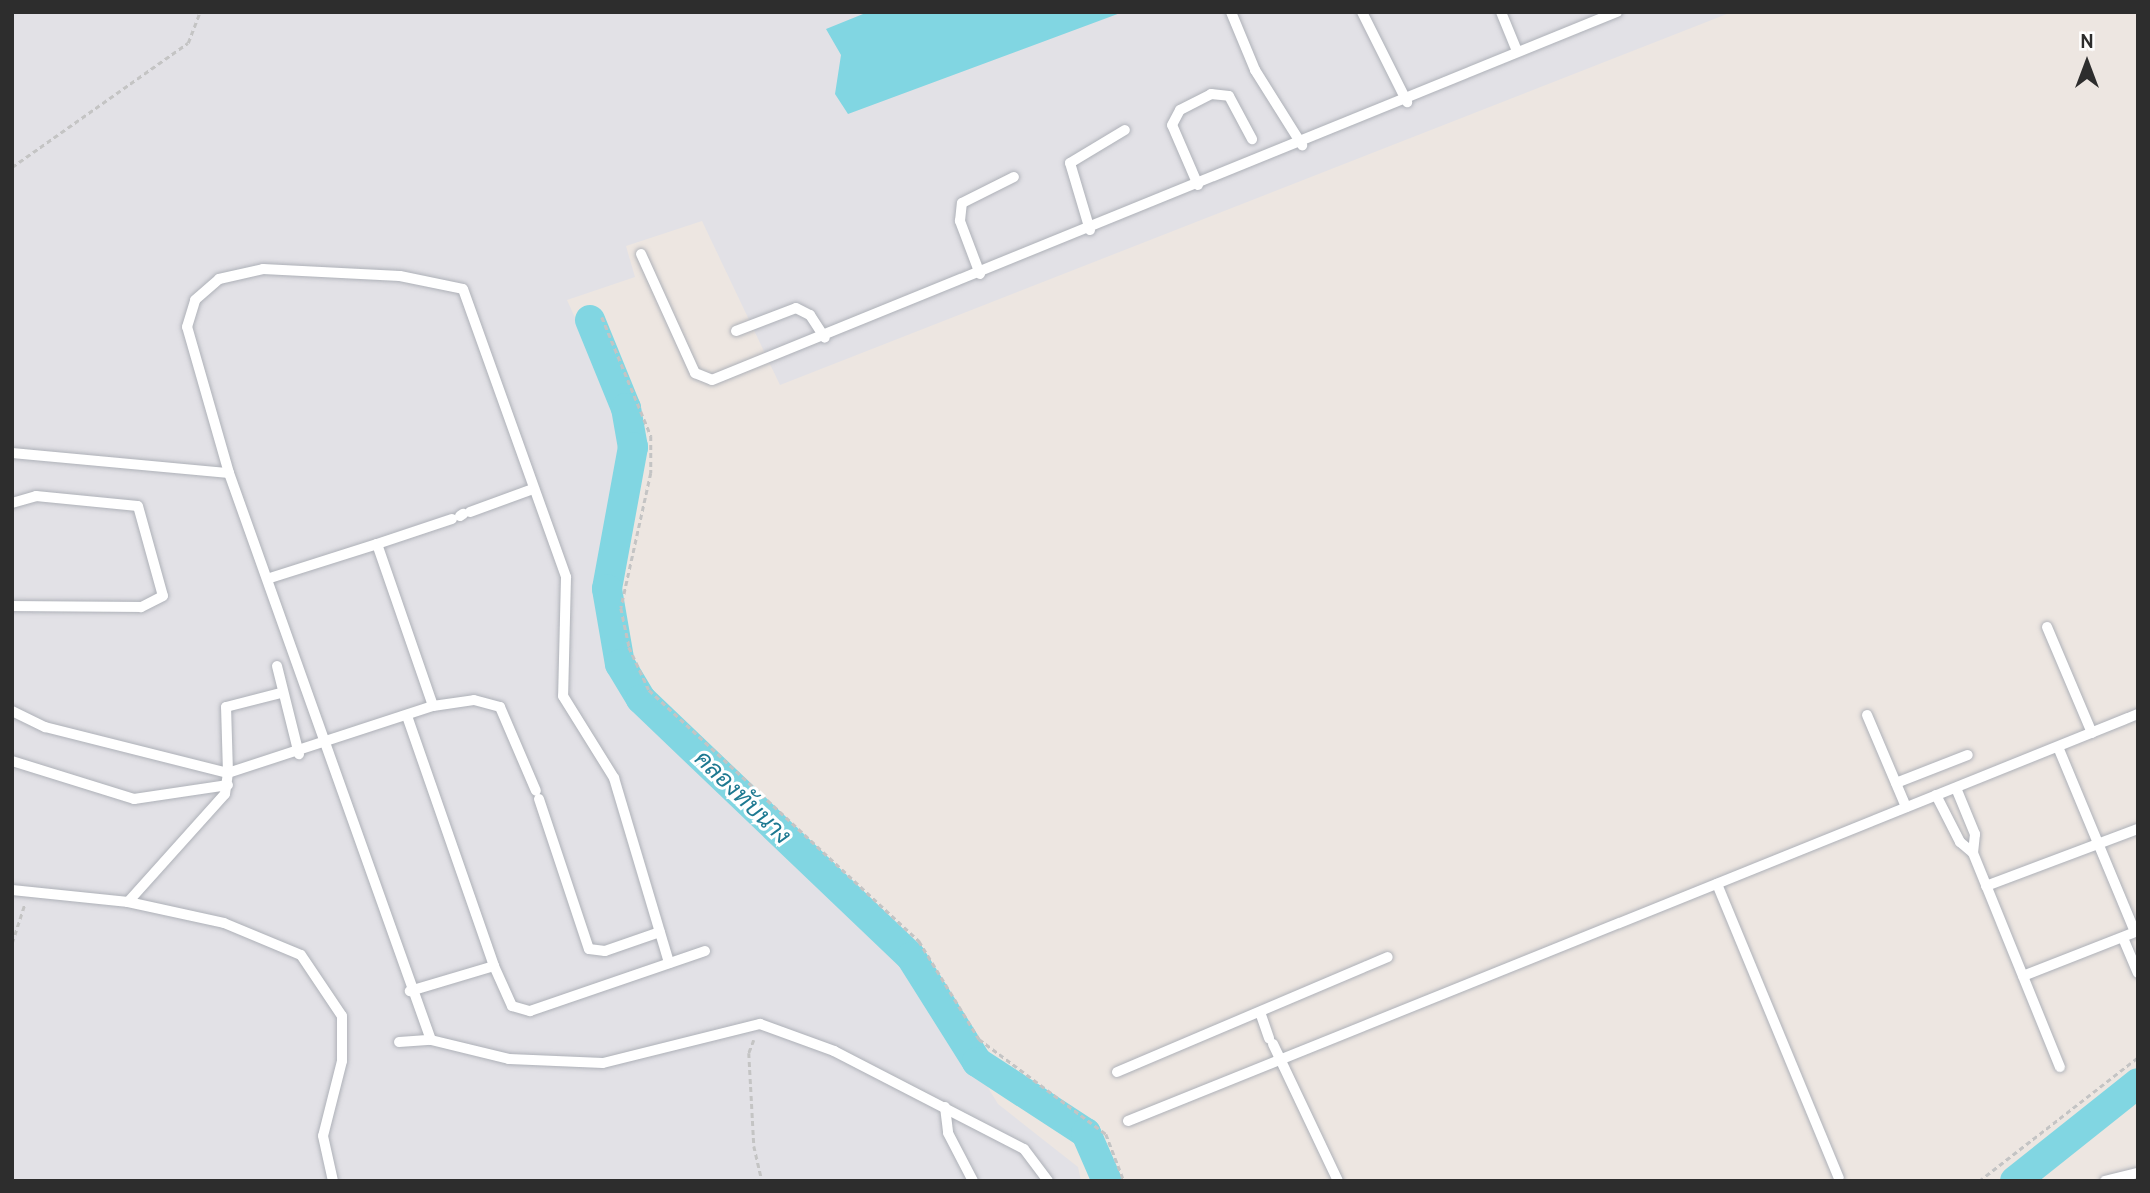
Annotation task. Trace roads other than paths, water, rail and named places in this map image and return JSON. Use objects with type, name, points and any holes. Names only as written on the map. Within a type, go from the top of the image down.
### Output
[{"type":"lane","points":[[1231,12],[1255,70],[1302,145]]},
{"type":"lane","points":[[1362,12],[1406,102]]},
{"type":"lane","points":[[1501,12],[1517,51]]},
{"type":"lane","points":[[641,254],[704,379],[729,376],[1302,145],[1406,102],[1517,51],[1617,12]]},
{"type":"lane","points":[[1198,185],[1172,125],[1180,110],[1211,94],[1229,96],[1252,139]]},
{"type":"lane","points":[[1090,230],[1070,163],[1125,130]]},
{"type":"lane","points":[[980,274],[960,221],[962,203],[1014,177]]},
{"type":"lane","points":[[431,1040],[410,991],[270,578],[229,473],[189,342],[195,300],[219,278],[243,271],[387,275],[463,289],[569,592],[563,696],[614,778],[669,963]]},
{"type":"lane","points":[[736,331],[796,308],[810,315],[825,338]]},
{"type":"lane","points":[[12,453],[229,473]]},
{"type":"lane","points":[[270,578],[533,489]]},
{"type":"lane","points":[[12,503],[36,496],[138,506],[163,596],[141,607],[12,606]]},
{"type":"lane","points":[[377,544],[433,706]]},
{"type":"lane","points":[[2047,627],[2092,733]]},
{"type":"lane","points":[[277,666],[281,693],[299,754]]},
{"type":"lane","points":[[128,902],[228,785],[226,706],[281,693]]},
{"type":"lane","points":[[12,711],[45,727],[228,774],[325,746],[433,706],[474,700],[500,707],[538,795],[589,949],[605,951],[660,933]]},
{"type":"lane","points":[[1128,1121],[2138,714]]},
{"type":"lane","points":[[1867,715],[1906,807]]},
{"type":"lane","points":[[407,716],[494,965],[512,1006],[530,1011],[705,951]]},
{"type":"lane","points":[[2023,975],[2137,932],[2059,747]]},
{"type":"lane","points":[[1896,783],[1968,755]]},
{"type":"lane","points":[[12,761],[134,799],[228,785]]},
{"type":"lane","points":[[1956,788],[1975,834],[1973,853]]},
{"type":"lane","points":[[1936,795],[1973,853],[2060,1067]]},
{"type":"lane","points":[[1986,886],[2138,829]]},
{"type":"lane","points":[[1717,884],[1839,1178]]},
{"type":"lane","points":[[12,890],[128,902],[247,930],[300,955],[342,1016],[342,1061],[323,1136],[333,1181]]},
{"type":"lane","points":[[2123,938],[2138,973]]},
{"type":"lane","points":[[1116,1072],[1388,957]]},
{"type":"lane","points":[[410,991],[494,965]]},
{"type":"lane","points":[[1260,1012],[1279,1060],[1338,1181]]},
{"type":"lane","points":[[399,1042],[431,1040],[509,1059],[603,1063],[760,1024],[834,1051],[1024,1149],[1048,1181]]},
{"type":"lane","points":[[945,1107],[948,1133],[973,1181]]},
{"type":"lane","points":[[2109,1179],[2138,1172]]},
{"type":"water","points":[[868,12],[1123,12],[848,114],[835,94],[841,55],[826,29]]},
{"type":"waterway","name":"คลองทับนาง","points":[[590,320],[626,408],[633,447],[607,589],[620,664],[641,699],[911,957],[977,1062],[1086,1133],[1107,1181]]},
{"type":"waterway","points":[[2015,1181],[2138,1083]]}]
